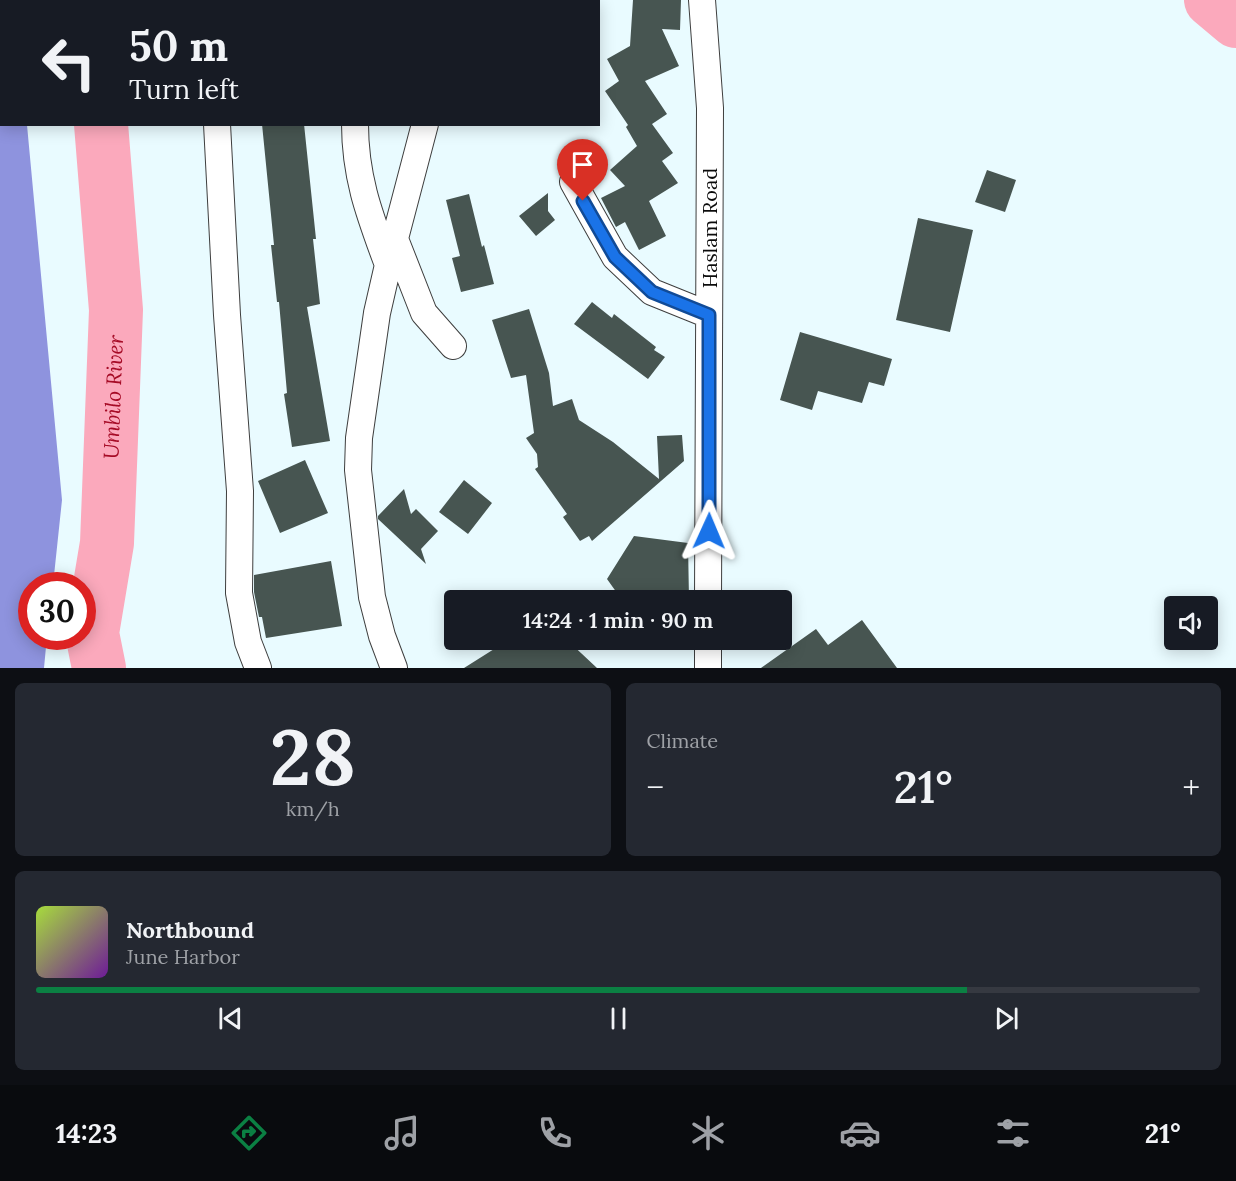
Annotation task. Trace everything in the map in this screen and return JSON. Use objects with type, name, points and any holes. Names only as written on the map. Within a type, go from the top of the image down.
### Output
[{"type":"street","name":"Haslam Road","points":[[702,0],[710,108],[708,590]]},
{"type":"street","points":[[217,126],[227,315],[240,491],[239,592],[248,642],[258,668]]},
{"type":"street","points":[[355,126],[358,175],[388,265]]},
{"type":"street","points":[[394,668],[382,636],[372,597],[358,470],[359,438],[377,313],[424,126]]},
{"type":"street","points":[[573,182],[615,257],[652,292],[709,315]]},
{"type":"street","points":[[395,239],[424,313],[453,346]]},
{"type":"street","points":[[708,650],[708,668]]},
{"type":"shaded area","points":[[0,126],[27,126],[62,500],[54,572],[18,572],[18,650],[46,650],[44,668],[0,668]]},
{"type":"building","points":[[633,0],[681,0],[680,30],[662,29],[679,66],[645,81],[667,114],[652,124],[673,153],[662,161],[678,183],[649,201],[666,236],[639,250],[625,222],[616,227],[601,198],[625,186],[610,170],[637,146],[626,127],[628,125],[605,91],[619,81],[607,59],[630,46]]},
{"type":"building","points":[[262,126],[304,126],[320,304],[307,307],[330,441],[292,447],[284,394],[287,393],[279,302],[277,302],[271,245],[274,245]]},
{"type":"building","points":[[987,170],[1016,180],[1005,212],[975,202]]},
{"type":"building","points":[[548,193],[548,211],[555,220],[536,236],[519,216]]},
{"type":"building","points":[[469,194],[494,284],[461,292],[452,258],[460,256],[446,200]]},
{"type":"building","points":[[918,218],[973,230],[950,332],[896,320]]},
{"type":"building","points":[[592,302],[612,318],[614,314],[656,347],[654,350],[665,357],[648,379],[574,324]]},
{"type":"building","points":[[529,309],[549,373],[553,406],[572,399],[579,420],[613,442],[659,479],[657,436],[682,435],[684,461],[592,541],[589,536],[580,541],[563,517],[567,514],[535,469],[538,467],[537,454],[526,438],[534,433],[526,375],[511,378],[492,320]]},
{"type":"building","points":[[800,332],[892,359],[884,386],[869,382],[862,403],[818,391],[812,410],[780,400]]},
{"type":"building","points":[[305,460],[328,513],[280,533],[258,481]]},
{"type":"building","points":[[464,480],[492,503],[468,534],[439,512]]},
{"type":"building","points":[[404,489],[411,514],[416,509],[438,531],[421,549],[426,564],[378,519],[378,516]]},
{"type":"building","points":[[634,536],[688,543],[689,590],[615,590],[607,579]]},
{"type":"building","points":[[331,561],[342,626],[266,638],[254,592],[254,575]]},
{"type":"building","points":[[862,620],[897,668],[761,668],[786,650],[792,650],[792,646],[816,629],[828,645]]},
{"type":"building","points":[[493,650],[578,650],[597,668],[464,668]]},
{"type":"waterway","name":"Umbilo River","points":[[1211,0],[1236,21]]},
{"type":"waterway","name":"Umbilo River","points":[[99,668],[92,633],[107,543],[116,310],[101,126]]},
{"type":"route","points":[[583,201],[615,257],[652,292],[709,315],[709,531]]}]
